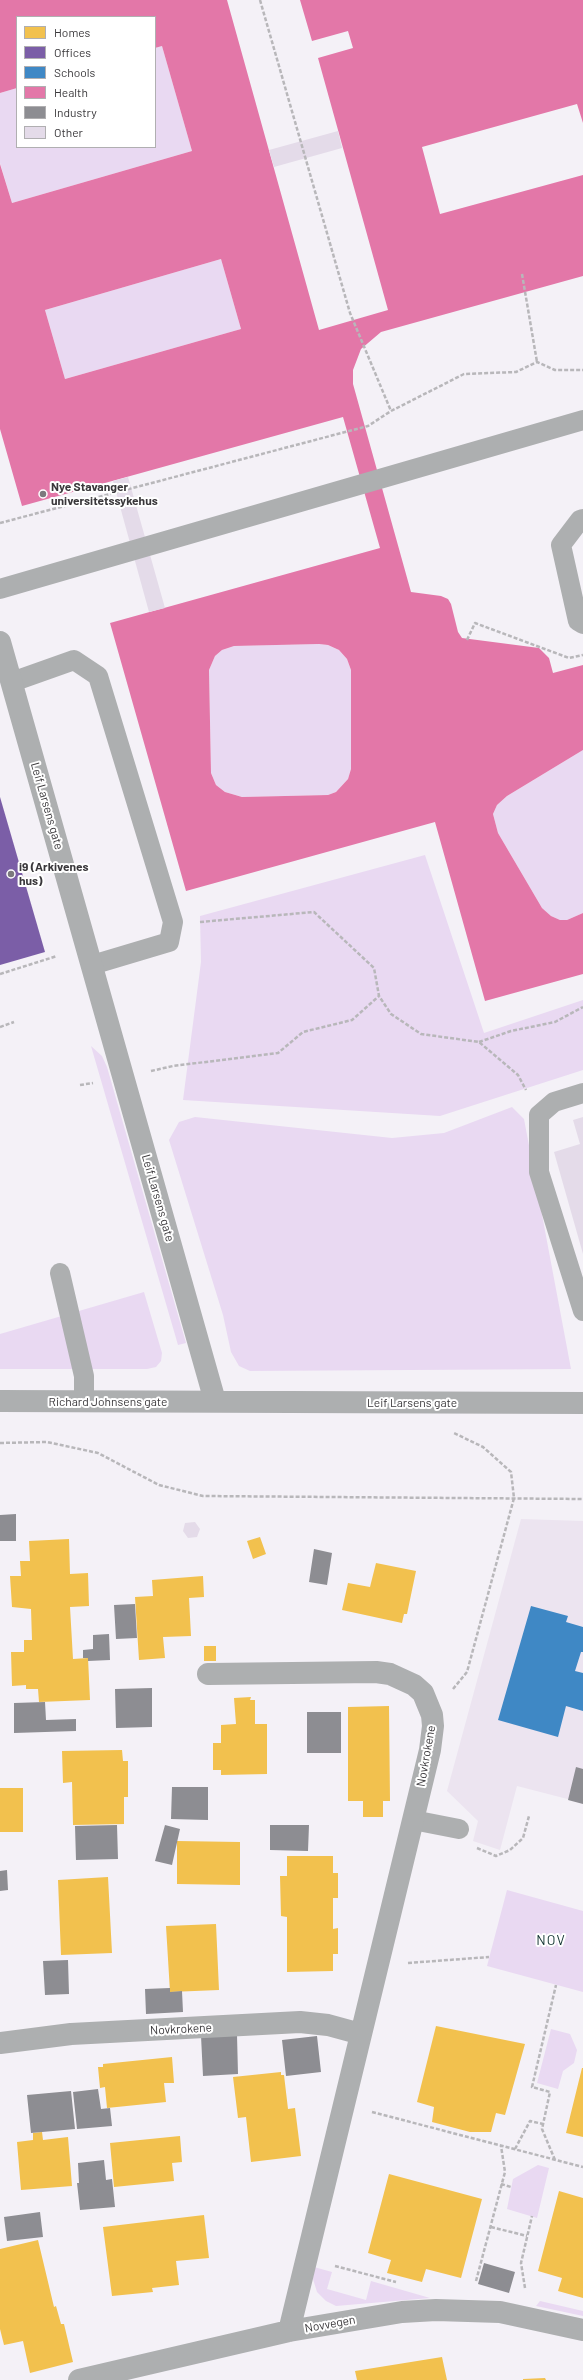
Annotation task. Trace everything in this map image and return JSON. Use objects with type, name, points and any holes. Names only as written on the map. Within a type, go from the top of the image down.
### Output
[{"type":"street","name":"Leif Larsens gate","points":[[0,642],[215,1401],[583,1403]]},
{"type":"street","name":"Richard Johnsens gate","points":[[0,1401],[215,1401]]},
{"type":"street","name":"Novkrokene","points":[[208,1674],[390,1674],[414,1685],[423,1693],[429,1705],[433,1726],[430,1750],[289,2331]]},
{"type":"street","name":"Novkrokene","points":[[0,2043],[71,2034],[300,2022],[328,2025],[361,2034]]},
{"type":"street","name":"Novvegen","points":[[79,2380],[289,2331],[402,2312],[436,2310],[500,2312],[583,2330]]},
{"type":"lane","points":[[0,589],[583,420]]},
{"type":"lane","points":[[583,519],[560,545],[578,621],[583,624]]},
{"type":"lane","points":[[12,682],[74,660],[98,676],[173,922],[169,942],[92,965]]},
{"type":"lane","points":[[583,1093],[554,1102],[539,1115],[539,1172],[583,1311]]},
{"type":"lane","points":[[60,1273],[84,1376],[84,1402]]},
{"type":"lane","points":[[413,1820],[459,1829]]},
{"type":"path","points":[[260,0],[350,313],[391,411]]},
{"type":"path","points":[[522,274],[538,362]]},
{"type":"path","points":[[0,523],[368,426],[391,411],[464,374],[516,372],[538,362],[555,370],[579,372],[583,370]]},
{"type":"path","points":[[467,640],[475,623],[568,658],[583,655]]},
{"type":"path","points":[[173,922],[217,921],[314,912],[374,968],[380,996],[391,1014],[421,1034],[478,1042],[511,1031],[555,1022],[583,1007]]},
{"type":"path","points":[[0,974],[58,957]]},
{"type":"path","points":[[123,1078],[173,1066],[278,1053],[303,1032],[352,1020],[380,996]]},
{"type":"path","points":[[0,1027],[14,1022]]},
{"type":"path","points":[[478,1042],[518,1075],[539,1115]]},
{"type":"path","points":[[80,1085],[93,1082]]},
{"type":"path","points":[[429,1705],[453,1689],[467,1672],[514,1498],[511,1472],[483,1447],[462,1436],[447,1431]]},
{"type":"path","points":[[0,1443],[48,1442],[98,1453],[160,1485],[203,1496],[583,1499]]},
{"type":"path","points":[[459,1829],[475,1847],[496,1856],[517,1845],[523,1838],[528,1816]]},
{"type":"path","points":[[377,1969],[413,1962],[489,1957]]},
{"type":"path","points":[[554,2160],[542,2129],[550,2092],[532,2087],[556,1985]]},
{"type":"path","points":[[344,2105],[583,2167]]},
{"type":"path","points":[[515,2149],[530,2121],[543,2124]]},
{"type":"path","points":[[475,2288],[505,2172],[501,2146]]},
{"type":"path","points":[[501,2184],[511,2187]]},
{"type":"path","points":[[527,2292],[522,2278],[521,2263],[532,2216]]},
{"type":"path","points":[[490,2227],[527,2236]]},
{"type":"path","points":[[307,2258],[402,2284]]},
{"type":"shaded area","points":[[162,46],[192,151],[12,203],[0,163],[0,93],[16,88],[16,148],[156,148],[156,48]]},
{"type":"shaded area","points":[[221,259],[241,329],[65,379],[45,310]]},
{"type":"shaded area","points":[[328,645],[339,650],[347,659],[351,670],[351,769],[348,779],[336,792],[328,795],[242,797],[225,792],[216,785],[211,773],[209,670],[215,656],[222,650],[234,646]]},
{"type":"shaded area","points":[[583,750],[583,913],[567,920],[560,920],[551,916],[542,908],[498,833],[493,814],[497,805],[507,796]]},
{"type":"shaded area","points":[[425,855],[484,1033],[583,1000],[583,1070],[440,1116],[183,1100],[201,962],[200,916]]},
{"type":"shaded area","points":[[91,1046],[102,1056],[107,1067],[186,1343],[178,1345]]},
{"type":"shaded area","points":[[512,1107],[524,1119],[571,1369],[250,1371],[239,1366],[231,1352],[223,1315],[169,1140],[179,1122],[195,1117],[392,1138],[444,1133]]},
{"type":"shaded area","points":[[144,1292],[162,1353],[161,1361],[156,1367],[147,1369],[0,1369],[0,1334]]},
{"type":"shaded area","points":[[521,1519],[583,1521],[583,1803],[517,1786],[500,1850],[473,1841],[478,1821],[447,1791]]},
{"type":"shaded area","points":[[507,1890],[583,1911],[583,1992],[487,1966]]},
{"type":"shaded area","points":[[551,2029],[570,2034],[577,2050],[574,2063],[563,2071],[558,2089],[537,2083]]},
{"type":"shaded area","points":[[538,2165],[549,2168],[537,2218],[507,2209],[513,2179]]},
{"type":"shaded area","points":[[314,2267],[332,2272],[327,2289],[366,2300],[371,2281],[430,2298],[336,2306],[326,2301],[317,2292],[313,2279]]},
{"type":"shaded area","points":[[540,2301],[583,2311],[583,2316],[536,2306]]},
{"type":"building: Homes","points":[[260,1537],[266,1554],[253,1559],[247,1541]]},
{"type":"building: Homes","points":[[69,1539],[70,1574],[88,1573],[89,1606],[70,1607],[73,1659],[88,1658],[90,1700],[39,1702],[38,1689],[26,1689],[26,1685],[12,1686],[11,1652],[24,1652],[24,1640],[32,1640],[31,1609],[12,1607],[10,1576],[21,1576],[20,1561],[30,1561],[29,1541]]},
{"type":"building: Homes","points":[[376,1563],[416,1571],[407,1614],[404,1614],[402,1623],[342,1610],[348,1583],[370,1587]]},
{"type":"building: Homes","points":[[203,1576],[204,1597],[189,1598],[191,1636],[163,1637],[165,1658],[139,1660],[135,1597],[153,1596],[152,1580]]},
{"type":"building: Homes","points":[[204,1646],[216,1646],[216,1661],[204,1661]]},
{"type":"building: Homes","points":[[251,1697],[250,1700],[255,1700],[255,1724],[267,1724],[267,1774],[221,1775],[221,1770],[213,1770],[213,1743],[221,1743],[221,1725],[236,1724],[234,1698]]},
{"type":"building: Homes","points":[[389,1706],[390,1801],[383,1801],[383,1817],[363,1817],[363,1801],[348,1801],[348,1707]]},
{"type":"building: Homes","points":[[122,1750],[123,1761],[128,1761],[128,1797],[124,1797],[124,1824],[73,1825],[72,1782],[63,1783],[62,1751]]},
{"type":"building: Homes","points":[[0,1788],[23,1788],[23,1832],[0,1832]]},
{"type":"building: Homes","points":[[177,1841],[240,1842],[240,1885],[177,1884]]},
{"type":"building: Homes","points":[[287,1856],[333,1856],[333,1873],[338,1873],[338,1898],[333,1898],[333,1929],[338,1928],[338,1954],[333,1954],[333,1971],[287,1972],[287,1917],[281,1916],[280,1876],[287,1876]]},
{"type":"building: Homes","points":[[108,1877],[112,1953],[61,1955],[58,1880]]},
{"type":"building: Homes","points":[[216,1924],[219,1990],[170,1992],[166,1926]]},
{"type":"building: Homes","points":[[436,2026],[525,2044],[505,2115],[496,2113],[491,2132],[470,2132],[432,2122],[434,2107],[417,2102]]},
{"type":"building: Homes","points":[[172,2057],[174,2083],[164,2083],[166,2102],[107,2108],[105,2087],[100,2088],[98,2067],[103,2067],[103,2064]]},
{"type":"building: Homes","points":[[583,2068],[583,2137],[566,2133]]},
{"type":"building: Homes","points":[[281,2072],[281,2075],[284,2075],[288,2109],[295,2108],[301,2156],[251,2162],[246,2117],[238,2118],[233,2077]]},
{"type":"building: Homes","points":[[42,2132],[43,2140],[68,2137],[72,2186],[21,2190],[17,2142],[33,2140],[33,2133]]},
{"type":"building: Homes","points":[[180,2136],[182,2162],[172,2163],[174,2181],[114,2187],[110,2143]]},
{"type":"building: Homes","points":[[389,2174],[482,2199],[461,2278],[426,2269],[422,2282],[387,2273],[391,2260],[368,2253]]},
{"type":"building: Homes","points":[[559,2191],[583,2198],[583,2298],[558,2291],[562,2278],[538,2271]]},
{"type":"building: Homes","points":[[204,2215],[209,2258],[176,2261],[179,2285],[152,2288],[153,2292],[112,2296],[103,2227]]},
{"type":"building: Homes","points":[[38,2240],[54,2307],[56,2306],[61,2324],[64,2324],[73,2362],[30,2373],[23,2341],[4,2345],[0,2329],[0,2249]]},
{"type":"building: Homes","points":[[442,2357],[447,2380],[357,2380],[355,2371]]},
{"type":"building: Homes","points":[[545,2378],[546,2380],[523,2380],[523,2379]]},
{"type":"building: Offices","name":"i9 (Arkivenes hus)","points":[[0,797],[45,952],[0,965]]},
{"type":"building: Schools","points":[[531,1606],[568,1616],[566,1622],[583,1627],[583,1652],[581,1652],[575,1671],[583,1673],[583,1711],[566,1706],[558,1737],[498,1720]]},
{"type":"building: Health","name":"Nye Stavanger universitetssykehus","points":[[0,0],[227,0],[319,330],[388,310],[318,58],[353,48],[348,31],[312,41],[300,0],[583,0],[583,123],[577,104],[422,147],[440,214],[583,175],[583,276],[381,332],[361,349],[353,370],[353,384],[411,592],[441,596],[448,599],[451,604],[458,632],[462,638],[539,648],[549,658],[553,673],[583,665],[583,750],[507,796],[497,805],[493,814],[498,833],[542,908],[551,916],[560,920],[567,920],[583,913],[583,974],[485,1001],[435,822],[186,891],[110,623],[380,548],[343,417],[22,506],[0,429],[0,164],[12,203],[192,151],[162,46],[156,48],[156,16],[16,16],[16,88],[0,93]],"holes":[[[221,259],[241,329],[65,379],[45,310]],[[328,645],[339,650],[347,659],[351,670],[351,769],[348,779],[336,792],[328,795],[242,797],[225,792],[216,785],[211,773],[209,670],[215,656],[222,650],[234,646]]]},
{"type":"building: Industry","points":[[16,1514],[16,1541],[0,1541],[0,1515]]},
{"type":"building: Industry","points":[[314,1549],[332,1553],[327,1585],[309,1582]]},
{"type":"building: Industry","points":[[135,1604],[137,1638],[116,1639],[114,1605]]},
{"type":"building: Industry","points":[[109,1634],[110,1660],[88,1661],[88,1658],[83,1658],[83,1650],[93,1649],[93,1635]]},
{"type":"building: Industry","points":[[152,1688],[152,1727],[116,1728],[115,1689]]},
{"type":"building: Industry","points":[[45,1702],[46,1720],[76,1719],[76,1731],[14,1733],[14,1703]]},
{"type":"building: Industry","points":[[307,1712],[341,1712],[341,1753],[307,1753]]},
{"type":"building: Industry","points":[[576,1767],[583,1769],[583,1804],[568,1800]]},
{"type":"building: Industry","points":[[172,1787],[208,1787],[208,1820],[171,1819]]},
{"type":"building: Industry","points":[[117,1825],[118,1859],[76,1860],[75,1826]]},
{"type":"building: Industry","points":[[165,1825],[180,1829],[172,1865],[155,1861]]},
{"type":"building: Industry","points":[[270,1825],[309,1825],[308,1851],[270,1850]]},
{"type":"building: Industry","points":[[7,1870],[8,1890],[0,1891],[0,1871]]},
{"type":"building: Industry","points":[[68,1960],[69,1994],[45,1995],[43,1961]]},
{"type":"building: Industry","points":[[170,1988],[170,1992],[182,1991],[183,2012],[146,2014],[145,1989]]},
{"type":"building: Industry","points":[[237,2035],[238,2074],[203,2076],[201,2036]]},
{"type":"building: Industry","points":[[317,2036],[321,2072],[286,2076],[282,2040]]},
{"type":"building: Industry","points":[[98,2089],[101,2109],[110,2108],[112,2126],[77,2129],[73,2092]]},
{"type":"building: Industry","points":[[71,2091],[75,2129],[31,2133],[27,2095]]},
{"type":"building: Industry","points":[[104,2160],[106,2180],[112,2179],[115,2207],[80,2210],[77,2183],[79,2183],[78,2163]]},
{"type":"building: Industry","points":[[40,2212],[43,2237],[7,2241],[4,2217]]},
{"type":"building: Industry","points":[[484,2263],[515,2272],[509,2293],[478,2284]]},
{"type":"building: Other","points":[[338,131],[342,148],[274,167],[269,150]]},
{"type":"building: Other","points":[[128,477],[165,608],[149,612],[113,481]]},
{"type":"building: Other","points":[[583,1117],[583,1254],[554,1152],[580,1144],[573,1120]]},
{"type":"building: Other","points":[[195,1522],[200,1529],[197,1537],[188,1538],[183,1531],[185,1523]]},
{"type":"place","name":"Nye Stavanger universitetssykehus","points":[[43,494]]},
{"type":"place","name":"i9 (Arkivenes hus)","points":[[11,874]]},
{"type":"district","name":"NOV","points":[[551,1940]]}]
